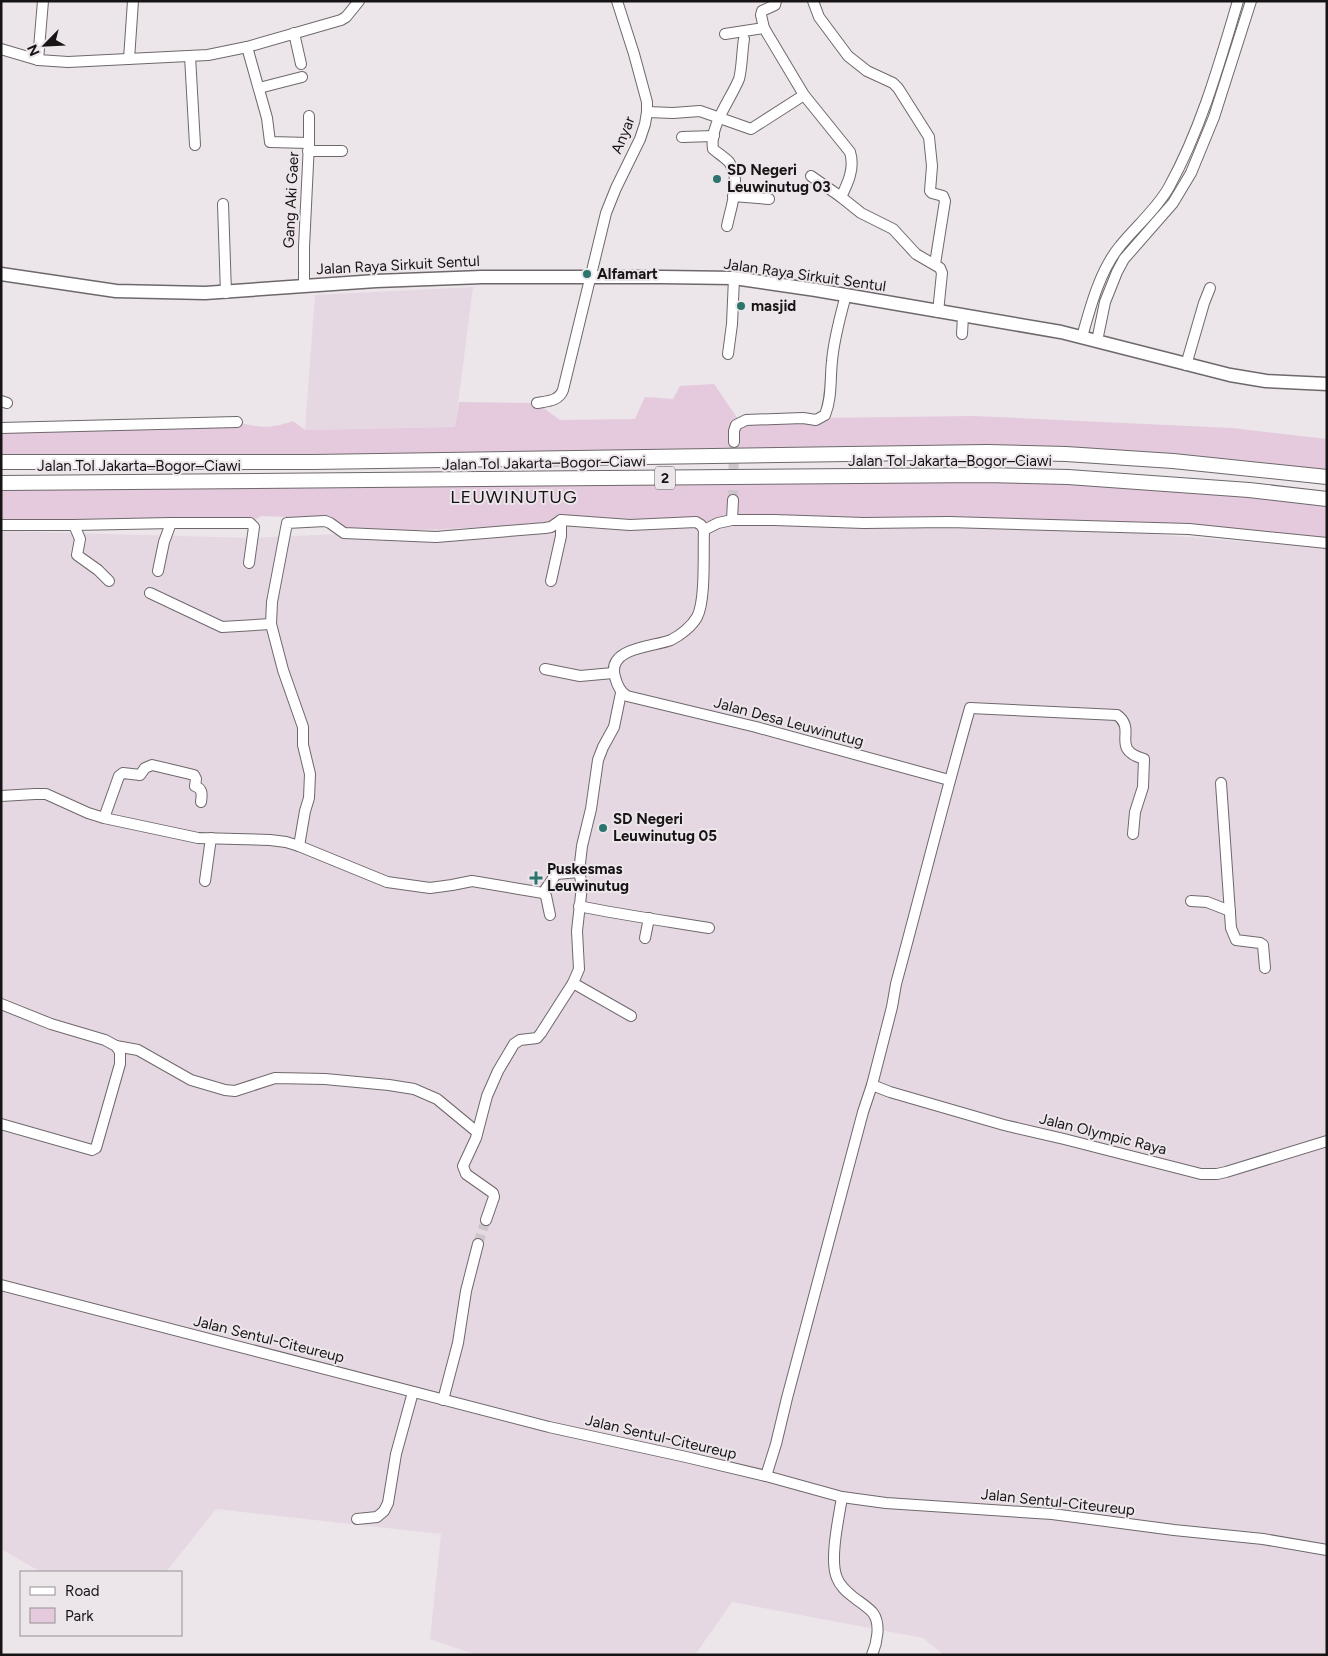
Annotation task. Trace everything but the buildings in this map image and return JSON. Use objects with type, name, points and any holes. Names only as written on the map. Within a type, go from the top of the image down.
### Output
[{"type":"highway","name":"Jalan Tol Jakarta–Bogor–Ciawi","points":[[1,462],[312,462],[987,452],[1066,454],[1173,461],[1327,476]]},
{"type":"highway","name":"Jalan Tol Jakarta–Bogor–Ciawi","points":[[1,483],[984,475],[1068,477],[1249,490],[1327,500]]},
{"type":"main road","name":"Jalan Raya Sirkuit Sentul","points":[[1,274],[116,291],[150,293],[226,293],[376,281],[482,278],[734,278],[1043,329],[1097,340],[1186,365],[1266,381],[1327,384]]},
{"type":"street","points":[[38,60],[43,1]]},
{"type":"street","points":[[129,59],[133,1]]},
{"type":"street","points":[[1,49],[38,60],[77,62],[208,55],[247,47],[341,20],[346,17],[359,1]]},
{"type":"street","name":"Anyar","points":[[537,403],[556,399],[562,394],[606,213],[645,124],[647,102],[617,1]]},
{"type":"street","points":[[776,1],[775,5],[762,12],[764,28],[804,95],[850,152],[853,161],[849,178],[841,197]]},
{"type":"street","points":[[813,1],[819,17],[848,56],[867,70],[893,82],[929,136],[932,166],[930,191],[943,196],[945,201],[935,264]]},
{"type":"street","points":[[1082,337],[1091,306],[1113,255],[1160,200],[1187,149],[1245,2]]},
{"type":"street","points":[[1097,340],[1105,302],[1116,272],[1124,259],[1173,203],[1191,173],[1214,117],[1245,2]]},
{"type":"street","points":[[725,34],[764,28]]},
{"type":"street","points":[[294,33],[301,64]]},
{"type":"street","points":[[727,226],[735,191],[735,176],[730,164],[714,149],[714,136],[720,118],[740,77],[744,39]]},
{"type":"street","points":[[247,47],[268,125],[270,142],[342,151]]},
{"type":"street","points":[[190,56],[195,145]]},
{"type":"street","points":[[259,88],[302,77]]},
{"type":"street","points":[[647,112],[700,112],[751,130],[804,95]]},
{"type":"street","name":"Gang Aki Gaer","points":[[304,286],[309,116]]},
{"type":"street","points":[[682,136],[714,136]]},
{"type":"street","points":[[811,176],[861,212],[892,229],[916,254],[940,268],[942,273],[938,312]]},
{"type":"street","points":[[733,196],[769,199]]},
{"type":"street","points":[[223,204],[226,293]]},
{"type":"street","points":[[728,354],[732,324],[734,278]]},
{"type":"street","points":[[1099,285],[1110,288]]},
{"type":"street","points":[[1186,365],[1210,288]]},
{"type":"street","points":[[734,442],[736,426],[746,420],[803,418],[816,420],[825,415],[830,400],[832,359],[837,327],[846,295]]},
{"type":"street","points":[[962,334],[963,316]]},
{"type":"street","points":[[1,428],[237,422]]},
{"type":"street","points":[[732,520],[733,500]]},
{"type":"street","points":[[551,581],[561,536],[561,520]]},
{"type":"street","points":[[299,846],[304,811],[309,798],[310,774],[302,745],[303,727],[283,670],[271,624],[272,602],[287,523],[325,521],[344,533],[436,537],[545,528],[561,520],[630,525],[696,522],[701,525],[704,530],[702,595],[697,617],[686,630],[671,640],[645,645],[623,655],[615,664],[616,683],[622,692],[614,727],[598,760],[582,846],[579,872],[582,885],[577,931],[579,969],[537,1038],[520,1040],[514,1044],[489,1090],[476,1138],[463,1166],[466,1174],[493,1193],[494,1197],[486,1220]]},
{"type":"street","points":[[704,530],[718,523],[732,520],[864,523],[949,522],[1189,529],[1327,543]]},
{"type":"street","points":[[158,571],[164,542],[171,523]]},
{"type":"street","points":[[1,525],[250,523],[254,527],[250,563]]},
{"type":"street","points":[[74,524],[80,539],[77,555],[98,570],[109,581]]},
{"type":"street","points":[[150,593],[222,627],[271,624]]},
{"type":"street","points":[[545,669],[580,676],[614,673]]},
{"type":"street","name":"Jalan Desa Leuwinutug","points":[[622,692],[627,696],[756,728],[949,780]]},
{"type":"street","points":[[766,1476],[863,1112],[872,1085],[949,780],[970,708],[1117,715],[1123,720],[1125,726],[1127,751],[1134,756],[1144,759],[1143,787],[1135,812],[1133,834]]},
{"type":"street","points":[[104,818],[119,776],[123,773],[140,775],[147,766],[152,765],[194,775],[196,779],[195,786],[201,790],[201,802]]},
{"type":"street","points":[[1221,783],[1231,928],[1234,937],[1239,941],[1263,945],[1265,968]]},
{"type":"street","points":[[1,796],[46,794],[104,818],[198,838],[270,840],[299,846],[387,882],[430,888],[472,881],[544,894]]},
{"type":"street","points":[[205,881],[211,838]]},
{"type":"street","points":[[550,915],[544,894],[556,874],[579,872]]},
{"type":"street","points":[[1192,901],[1210,902],[1230,911]]},
{"type":"street","points":[[579,906],[617,914],[709,928]]},
{"type":"street","points":[[645,938],[649,918]]},
{"type":"street","points":[[572,983],[631,1016]]},
{"type":"street","points":[[1,1004],[51,1024],[105,1040],[116,1046],[138,1050],[191,1080],[225,1090],[235,1091],[275,1078],[325,1079],[414,1089],[437,1099],[477,1132]]},
{"type":"street","points":[[1,1124],[92,1150],[96,1148],[120,1064],[120,1052],[116,1046]]},
{"type":"street","name":"Jalan Olympic Raya","points":[[872,1085],[1004,1125],[1201,1174],[1226,1172],[1327,1141]]},
{"type":"street","points":[[443,1400],[458,1343],[466,1291],[478,1244]]},
{"type":"street","name":"Jalan Sentul-Citeureup","points":[[1,1285],[549,1427],[766,1476],[842,1497],[886,1503],[1052,1514],[1115,1523],[1263,1539],[1327,1550]]},
{"type":"street","points":[[357,1519],[377,1517],[384,1511],[388,1503],[396,1454],[413,1392]]},
{"type":"street","points":[[842,1497],[836,1543],[835,1572],[839,1584],[873,1614],[877,1624],[876,1644],[872,1655]]},
{"type":"shaded area","points":[[473,287],[455,427],[305,430],[315,295]]},
{"type":"shaded area","points":[[704,518],[1060,527],[1327,548],[1327,1655],[944,1655],[923,1638],[732,1602],[695,1655],[477,1655],[430,1639],[441,1534],[216,1509],[167,1571],[39,1571],[1,1549],[1,531],[250,538]]},
{"type":"green space","points":[[714,384],[740,422],[820,418],[974,416],[1232,428],[1327,439],[1327,477],[1066,454],[1,462],[1,428],[237,422],[265,427],[293,421],[305,430],[455,427],[459,402],[537,403],[560,420],[635,419],[645,397],[673,399],[680,386]]},
{"type":"green space","points":[[950,476],[1327,499],[1327,544],[1180,529],[774,520],[617,522],[344,533],[330,523],[287,523],[288,517],[261,516],[250,523],[1,524],[1,483]]},
{"type":"tunnel","points":[[733,500],[734,442]]},
{"type":"tunnel","points":[[478,1244],[486,1220]]},
{"type":"place","name":"SD Negeri Leuwinutug 03","points":[[717,179]]},
{"type":"place","name":"Alfamart","points":[[587,274]]},
{"type":"place","name":"masjid","points":[[741,306]]},
{"type":"place","name":"SD Negeri Leuwinutug 05","points":[[603,828]]},
{"type":"place","name":"Puskesmas Leuwinutug","points":[[536,878]]},
{"type":"district","name":"LEUWINUTUG","points":[[514,497]]}]
